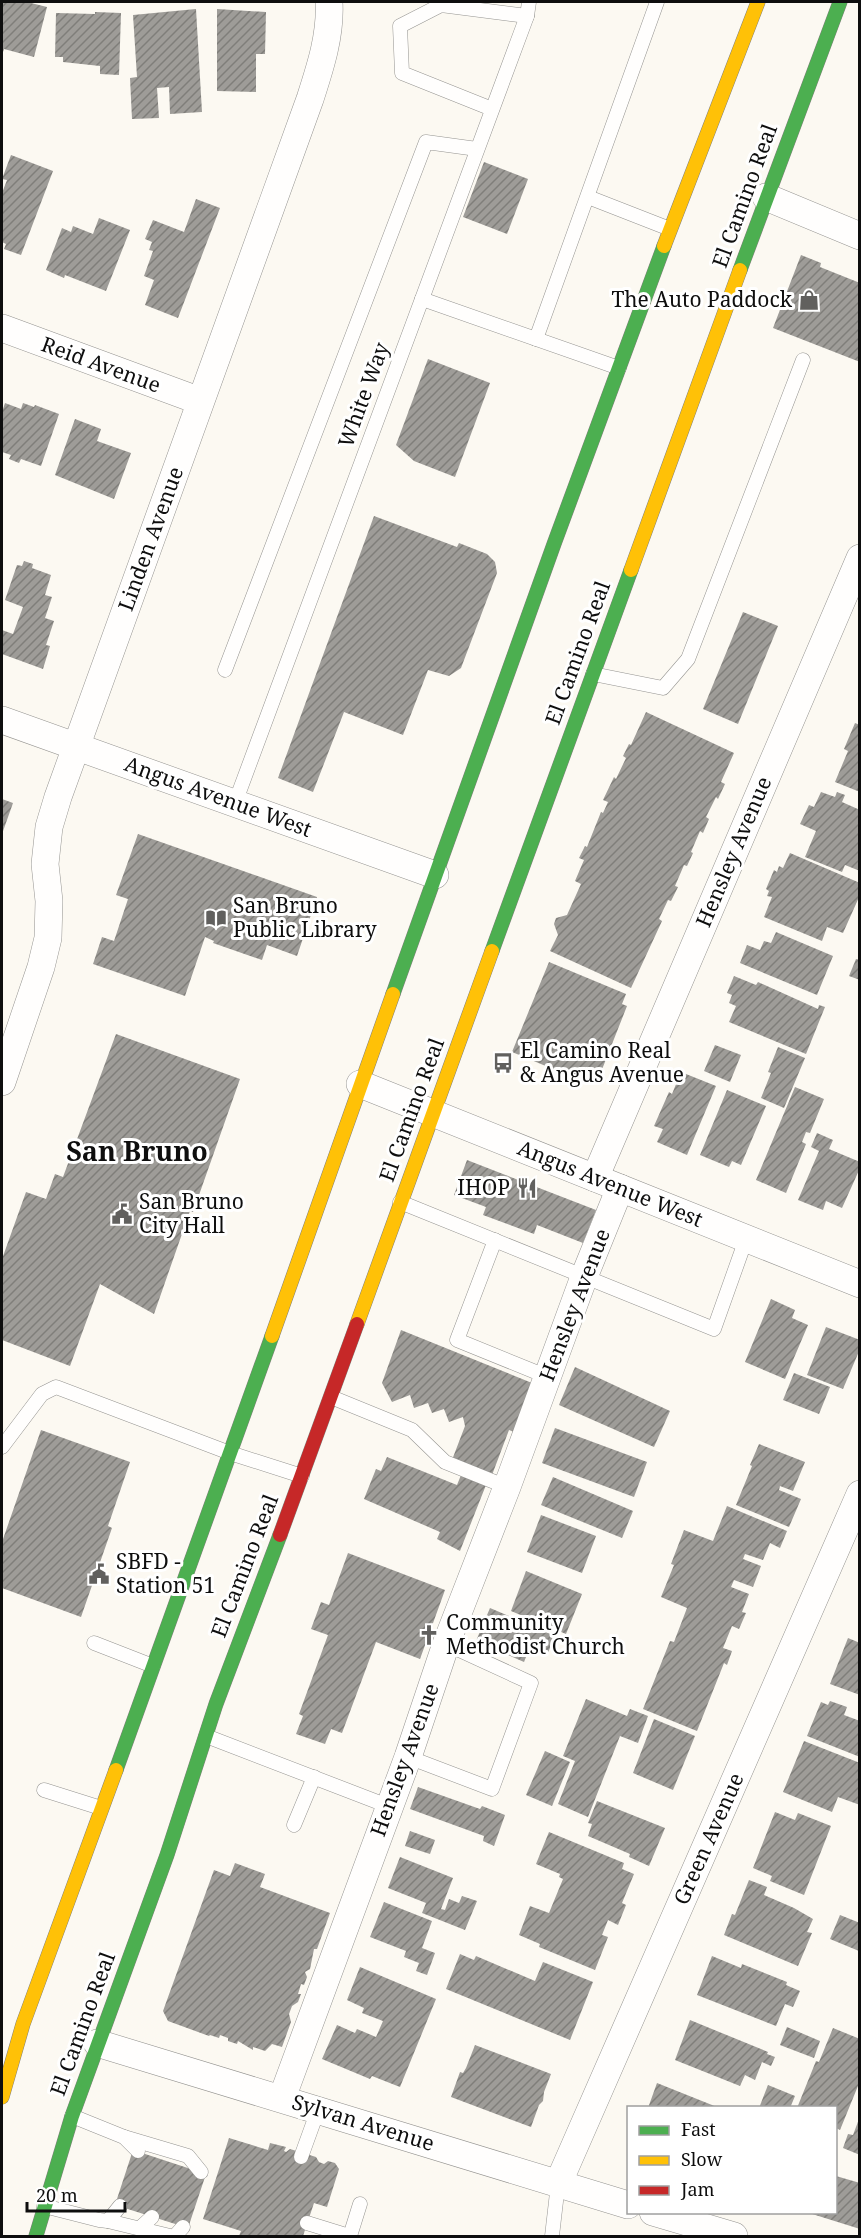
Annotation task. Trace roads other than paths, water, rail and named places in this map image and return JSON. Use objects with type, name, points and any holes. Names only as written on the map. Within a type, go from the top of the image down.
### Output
[{"type":"main road","points":[[2,2097],[23,2024],[230,1453],[435,875],[670,230],[758,2]]},
{"type":"main road","name":"El Camino Real","points":[[36,2236],[72,2116],[166,1855],[206,1736],[766,197],[840,2]]},
{"type":"street","name":"Linden Avenue","points":[[2,1082],[41,967],[48,938],[49,901],[45,864],[49,827],[76,746],[310,99],[322,59],[330,15],[329,2]]},
{"type":"street","points":[[766,197],[860,236]]},
{"type":"street","name":"Reid Avenue","points":[[2,328],[200,401]]},
{"type":"street","name":"Hensley Avenue","points":[[595,1178],[860,558]]},
{"type":"street","name":"Angus Avenue West","points":[[2,720],[435,875]]},
{"type":"street","name":"Angus Avenue West","points":[[360,1084],[860,1284]]},
{"type":"street","name":"Hensley Avenue","points":[[282,2098],[408,1757],[446,1644],[507,1487],[584,1277],[620,1188]]},
{"type":"street","name":"Green Avenue","points":[[558,2184],[860,1494]]},
{"type":"street","name":"Sylvan Avenue","points":[[97,2043],[627,2205]]},
{"type":"street","points":[[659,2214],[720,2235]]},
{"type":"lane","name":"White Way","points":[[235,803],[527,16],[530,2]]},
{"type":"lane","points":[[536,339],[657,2]]},
{"type":"lane","points":[[492,109],[402,73],[400,26],[441,5],[527,16]]},
{"type":"lane","points":[[225,670],[426,142],[477,148]]},
{"type":"lane","points":[[588,197],[670,230]]},
{"type":"lane","points":[[422,299],[619,368]]},
{"type":"lane","points":[[593,674],[663,688],[688,659],[803,360]]},
{"type":"lane","points":[[400,1202],[714,1329],[746,1239]]},
{"type":"lane","points":[[495,1240],[457,1340],[548,1377]]},
{"type":"lane","points":[[2,1447],[42,1394],[56,1387],[230,1453],[302,1476]]},
{"type":"lane","points":[[329,1396],[412,1430],[446,1462],[507,1487]]},
{"type":"lane","points":[[94,1643],[153,1666]]},
{"type":"lane","points":[[408,1757],[492,1789],[531,1683],[446,1644]]},
{"type":"lane","points":[[206,1736],[388,1806]]},
{"type":"lane","points":[[294,1826],[314,1777]]},
{"type":"lane","points":[[44,1790],[101,1808]]},
{"type":"lane","points":[[301,2157],[318,2110]]},
{"type":"lane","points":[[72,2116],[124,2137],[188,2157],[201,2172]]},
{"type":"lane","points":[[124,2137],[138,2151]]},
{"type":"lane","points":[[157,2147],[169,2162]]},
{"type":"lane","points":[[552,2236],[558,2184]]},
{"type":"lane","points":[[307,2223],[350,2236],[360,2204]]},
{"type":"lane","points":[[44,2206],[170,2236]]},
{"type":"lane","points":[[108,2221],[120,2206]]},
{"type":"lane","points":[[140,2228],[152,2217]]},
{"type":"place","name":"The Auto Paddock","points":[[809,300]]},
{"type":"place","name":"San Bruno Public Library","points":[[216,918]]},
{"type":"place","name":"El Camino Real & Angus Avenue","points":[[503,1063]]},
{"type":"place","name":"IHOP","points":[[527,1188]]},
{"type":"place","name":"San Bruno City Hall","points":[[122,1214]]},
{"type":"place","name":"SBFD - Station 51","points":[[99,1574]]},
{"type":"place","name":"Community Methodist Church","points":[[429,1635]]},
{"type":"district","name":"San Bruno","points":[[137,1152]]}]
